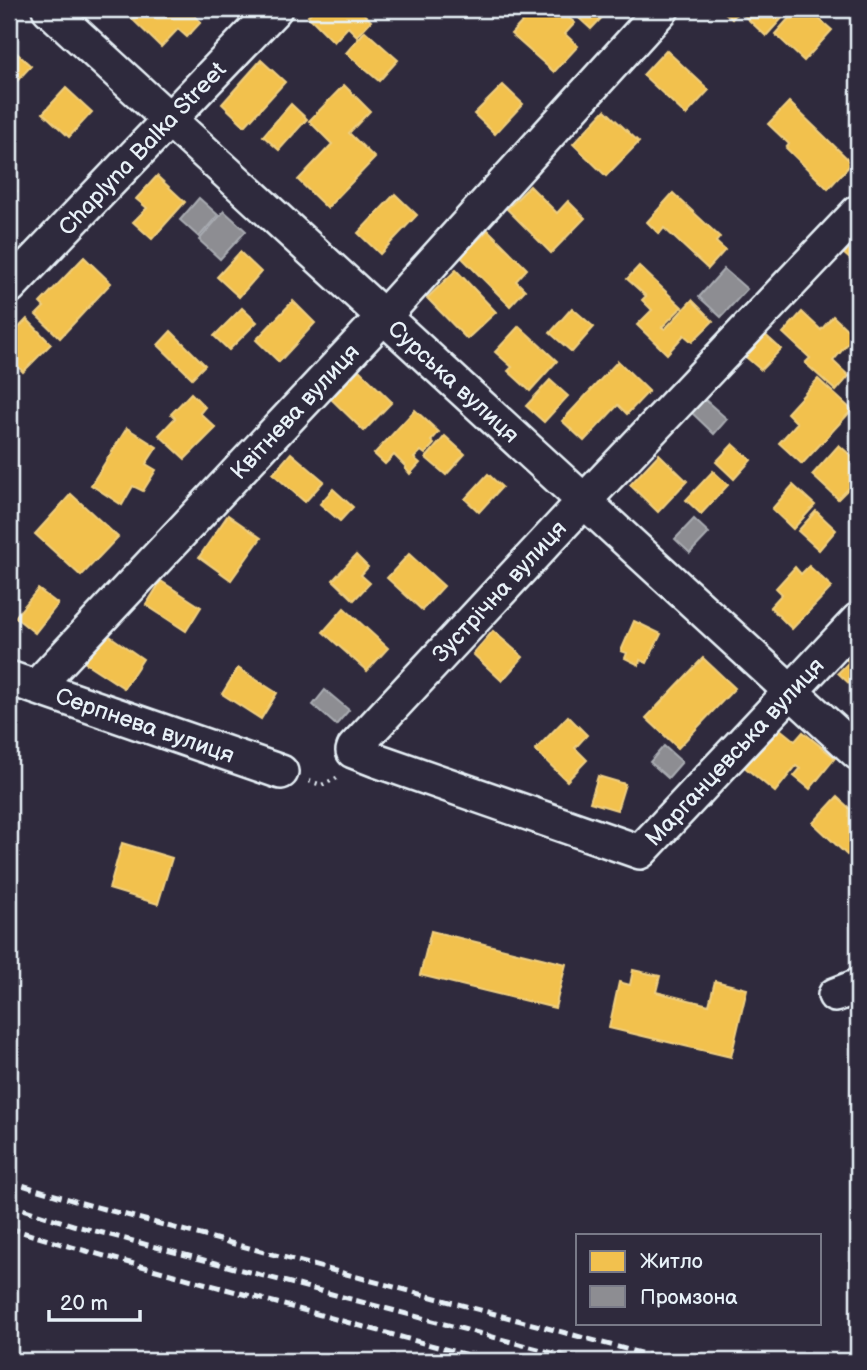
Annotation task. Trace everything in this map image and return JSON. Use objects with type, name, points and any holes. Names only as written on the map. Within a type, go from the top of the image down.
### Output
[{"type":"street","name":"Сурська вулиця","points":[[49,9],[858,753]]},
{"type":"street","name":"Chaplyna Balka Street","points":[[9,287],[275,9]]},
{"type":"street","name":"Квітнева вулиця","points":[[22,682],[384,316],[662,9]]},
{"type":"street","name":"Зустрічна вулиця","points":[[640,852],[376,760],[353,751],[354,748],[584,500],[858,212]]},
{"type":"street","name":"Марганцевська вулиця","points":[[640,852],[858,620]]},
{"type":"street","name":"Серпнева вулиця","points":[[22,682],[281,772]]},
{"type":"building: Житло","points":[[141,9],[198,9],[193,14],[201,22],[187,37],[178,29],[161,47],[132,19]]},
{"type":"building: Житло","points":[[314,9],[359,9],[371,21],[357,36],[348,27],[334,42],[308,16]]},
{"type":"building: Житло","points":[[534,9],[559,9],[575,23],[565,34],[578,46],[554,72],[511,34]]},
{"type":"building: Житло","points":[[569,9],[610,9],[591,29]]},
{"type":"building: Житло","points":[[721,9],[776,9],[784,16],[766,36],[739,11],[732,19]]},
{"type":"building: Житло","points":[[797,9],[808,9],[832,30],[804,61],[775,34]]},
{"type":"building: Житло","points":[[9,22],[16,28],[9,35]]},
{"type":"building: Житло","points":[[365,31],[398,60],[379,81],[346,53]]},
{"type":"building: Житло","points":[[9,46],[31,66],[16,82],[9,75]]},
{"type":"building: Житло","points":[[666,50],[709,90],[686,115],[643,75]]},
{"type":"building: Житло","points":[[261,60],[285,82],[245,126],[222,104]]},
{"type":"building: Житло","points":[[344,85],[370,111],[349,133],[375,158],[327,208],[298,180],[332,144],[309,121]]},
{"type":"building: Житло","points":[[503,85],[523,104],[495,134],[474,114]]},
{"type":"building: Житло","points":[[66,88],[92,112],[69,137],[43,113]]},
{"type":"building: Житло","points":[[789,102],[852,163],[828,189],[786,148],[789,144],[768,124]]},
{"type":"building: Житло","points":[[291,104],[307,119],[279,150],[263,136]]},
{"type":"building: Житло","points":[[605,110],[639,142],[606,176],[573,144]]},
{"type":"building: Житло","points":[[157,176],[185,202],[152,239],[133,222],[147,208],[136,199]]},
{"type":"building: Житло","points":[[9,184],[17,191],[9,200]]},
{"type":"building: Житло","points":[[530,186],[557,213],[568,201],[585,218],[551,253],[507,209]]},
{"type":"building: Житло","points":[[673,193],[720,237],[716,242],[725,250],[708,269],[664,228],[659,234],[647,222]]},
{"type":"building: Житло","points":[[395,194],[417,215],[380,254],[358,233]]},
{"type":"building: Житло","points":[[488,230],[527,269],[516,281],[525,290],[510,306],[461,257]]},
{"type":"building: Житло","points":[[858,237],[858,266],[844,254]]},
{"type":"building: Житло","points":[[240,252],[261,272],[239,297],[217,277]]},
{"type":"building: Житло","points":[[84,257],[111,283],[60,338],[36,315],[44,307],[40,303]]},
{"type":"building: Житло","points":[[639,266],[682,307],[662,327],[665,329],[692,300],[713,321],[692,342],[684,335],[667,354],[637,325],[652,310],[642,300],[646,296],[627,279]]},
{"type":"building: Житло","points":[[456,270],[496,312],[467,339],[427,298]]},
{"type":"building: Житло","points":[[293,301],[315,323],[279,362],[256,340]]},
{"type":"building: Житло","points":[[242,308],[257,322],[229,350],[214,336]]},
{"type":"building: Житло","points":[[572,308],[594,327],[572,352],[550,333]]},
{"type":"building: Житло","points":[[802,312],[821,330],[833,316],[854,336],[833,361],[849,376],[836,391],[805,363],[810,358],[783,333]]},
{"type":"building: Житло","points":[[27,319],[51,344],[23,372],[9,357],[9,338]]},
{"type":"building: Житло","points":[[519,326],[557,361],[530,391],[508,371],[512,367],[495,352]]},
{"type":"building: Житло","points":[[171,331],[205,365],[192,378],[158,345]]},
{"type":"building: Житло","points":[[761,331],[781,349],[761,370],[741,353]]},
{"type":"building: Житло","points":[[618,361],[649,391],[627,414],[618,405],[584,441],[562,421]]},
{"type":"building: Житло","points":[[359,370],[392,402],[364,431],[331,399]]},
{"type":"building: Житло","points":[[818,379],[852,410],[802,464],[779,443],[797,423],[787,413]]},
{"type":"building: Житло","points":[[550,380],[568,396],[544,422],[526,406]]},
{"type":"building: Житло","points":[[191,393],[205,407],[200,413],[216,428],[185,459],[159,435],[175,418],[171,414]]},
{"type":"building: Житло","points":[[415,410],[439,432],[431,441],[434,444],[425,454],[421,451],[414,458],[420,463],[410,474],[394,455],[385,464],[374,454]]},
{"type":"building: Житло","points":[[127,428],[157,447],[146,464],[156,470],[143,491],[133,486],[122,505],[91,485]]},
{"type":"building: Житло","points":[[445,436],[465,454],[446,475],[426,458]]},
{"type":"building: Житло","points":[[733,444],[751,460],[734,479],[716,462]]},
{"type":"building: Житло","points":[[839,445],[858,462],[858,493],[857,495],[849,488],[838,499],[812,475]]},
{"type":"building: Житло","points":[[291,453],[324,481],[305,502],[273,474]]},
{"type":"building: Житло","points":[[659,454],[687,481],[658,512],[630,485]]},
{"type":"building: Житло","points":[[713,471],[728,485],[701,514],[686,500]]},
{"type":"building: Житло","points":[[488,474],[502,487],[479,512],[465,499]]},
{"type":"building: Житло","points":[[793,485],[815,505],[793,529],[772,509]]},
{"type":"building: Житло","points":[[333,489],[353,507],[340,521],[320,504]]},
{"type":"building: Житло","points":[[71,494],[118,537],[81,576],[35,534]]},
{"type":"building: Житло","points":[[816,511],[836,530],[819,550],[798,531]]},
{"type":"building: Житло","points":[[228,515],[261,538],[231,580],[199,557]]},
{"type":"building: Житло","points":[[409,554],[444,586],[422,610],[387,578]]},
{"type":"building: Житло","points":[[356,555],[368,567],[361,575],[370,583],[354,600],[333,580]]},
{"type":"building: Житло","points":[[809,566],[832,587],[792,629],[770,607],[782,594],[776,588],[795,567],[801,574]]},
{"type":"building: Житло","points":[[161,581],[201,607],[186,631],[146,605]]},
{"type":"building: Житло","points":[[38,589],[58,604],[35,633],[15,617]]},
{"type":"building: Житло","points":[[344,608],[388,648],[367,671],[323,632]]},
{"type":"building: Житло","points":[[634,621],[661,634],[647,663],[640,660],[639,665],[625,658],[627,653],[621,651]]},
{"type":"building: Житло","points":[[493,631],[523,657],[502,681],[473,654]]},
{"type":"building: Житло","points":[[104,632],[143,659],[124,688],[84,662]]},
{"type":"building: Житло","points":[[858,641],[858,692],[838,673],[849,662],[844,657]]},
{"type":"building: Житло","points":[[703,658],[735,688],[678,748],[646,718]]},
{"type":"building: Житло","points":[[238,668],[277,693],[261,719],[222,694]]},
{"type":"building: Житло","points":[[568,716],[587,735],[575,748],[587,760],[567,781],[535,750]]},
{"type":"building: Житло","points":[[775,725],[795,741],[803,732],[835,758],[810,789],[794,776],[800,769],[796,766],[775,792],[742,765]]},
{"type":"building: Житло","points":[[598,776],[625,784],[617,810],[590,802]]},
{"type":"building: Житло","points":[[837,797],[858,816],[858,829],[852,835],[858,843],[847,855],[813,823]]},
{"type":"building: Житло","points":[[122,843],[172,858],[158,904],[109,889]]},
{"type":"building: Житло","points":[[431,931],[566,964],[555,1008],[420,975]]},
{"type":"building: Житло","points":[[633,970],[660,976],[656,992],[709,1005],[715,981],[747,989],[731,1057],[609,1028],[619,982],[630,985]]},
{"type":"building: Промзона","points":[[199,198],[218,215],[199,237],[180,220]]},
{"type":"building: Промзона","points":[[224,211],[246,231],[220,259],[199,240]]},
{"type":"building: Промзона","points":[[724,269],[747,289],[721,317],[699,297]]},
{"type":"building: Промзона","points":[[703,398],[727,419],[714,434],[691,412]]},
{"type":"building: Промзона","points":[[694,519],[709,533],[690,553],[675,539]]},
{"type":"building: Промзона","points":[[325,690],[349,710],[336,725],[313,705]]},
{"type":"building: Промзона","points":[[664,746],[682,762],[668,778],[650,762]]},
{"type":"railway","points":[[9,1181],[78,1202],[670,1361]]},
{"type":"railway","points":[[9,1205],[73,1225],[583,1361]]},
{"type":"railway","points":[[9,1228],[489,1361]]}]
